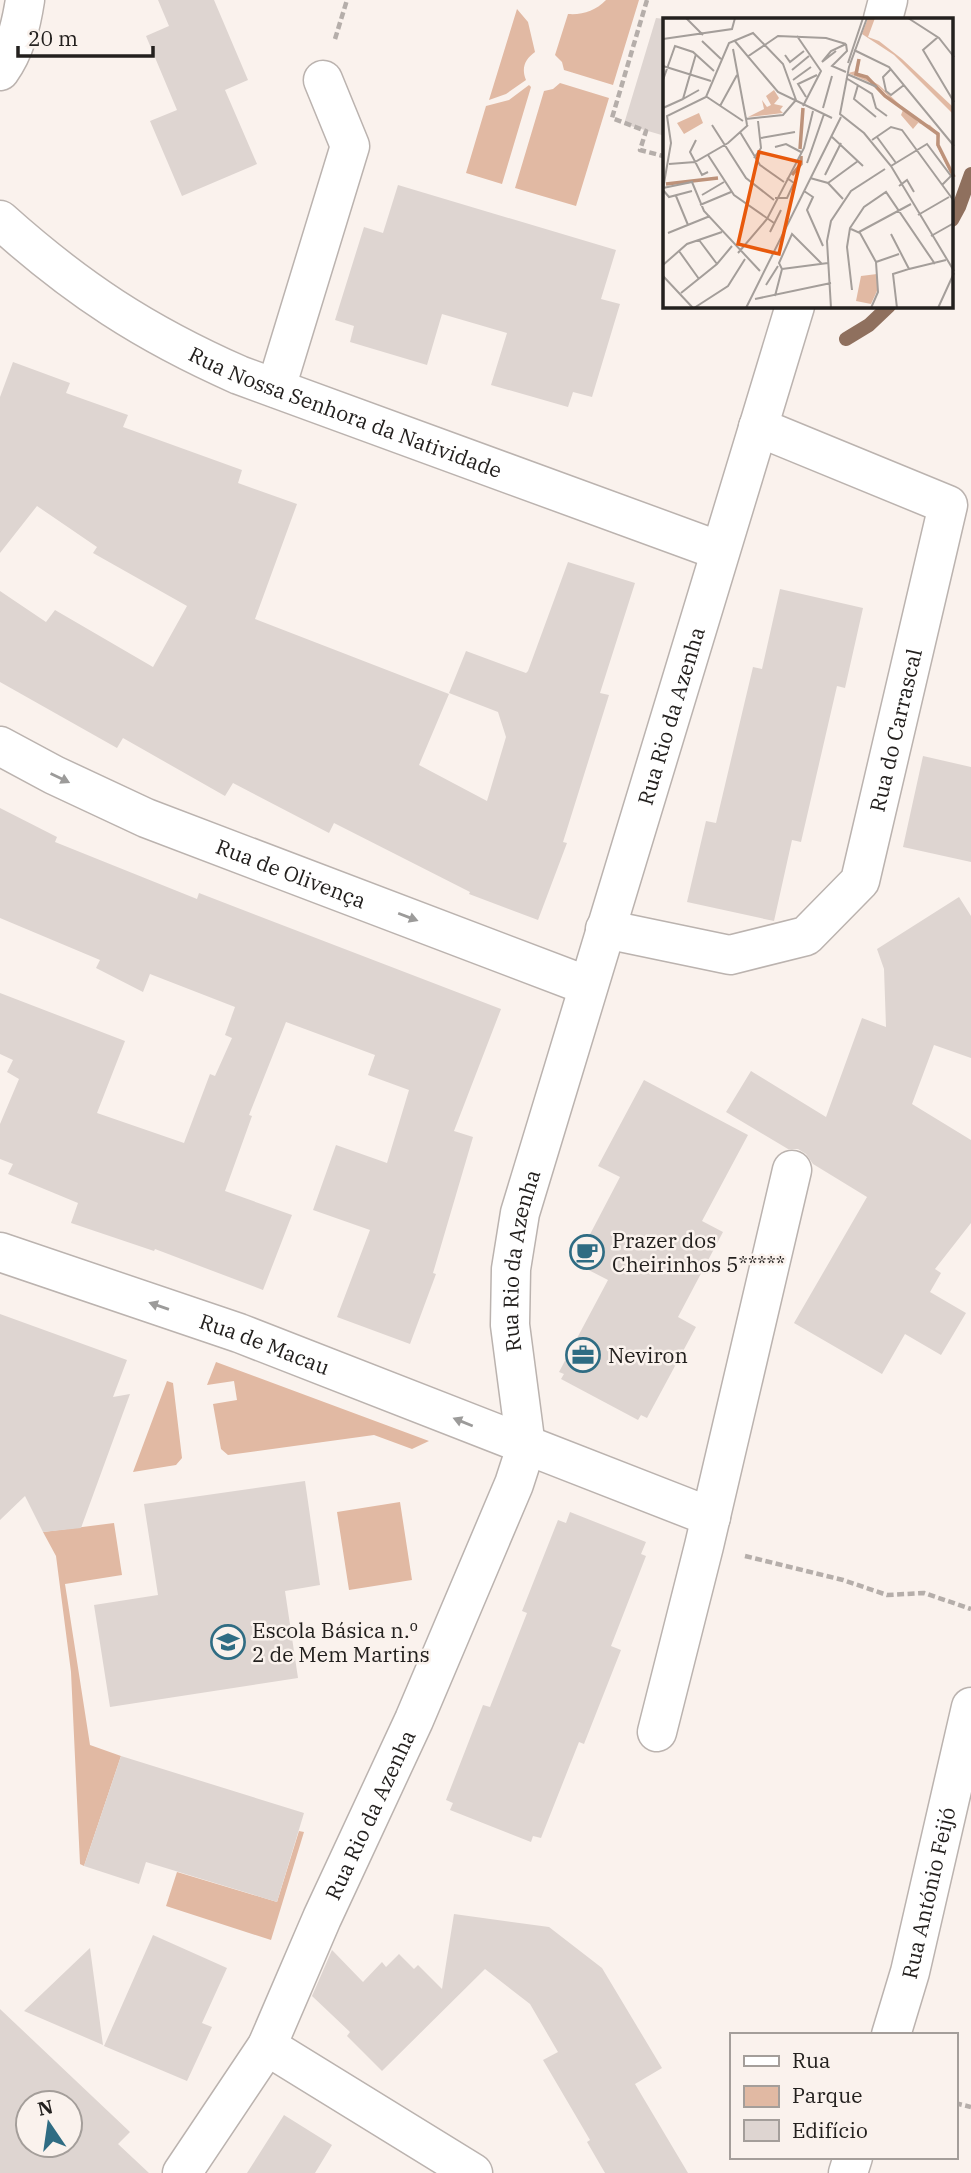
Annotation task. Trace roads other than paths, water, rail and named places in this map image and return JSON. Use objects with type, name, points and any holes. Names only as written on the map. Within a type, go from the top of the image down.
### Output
[{"type":"street","points":[[0,71],[14,47],[25,0]]},
{"type":"street","points":[[883,18],[888,0]]},
{"type":"street","points":[[276,388],[350,146],[323,80]]},
{"type":"street","name":"Rua Nossa Senhora da Natividade","points":[[0,220],[37,254],[84,290],[185,351],[239,375],[720,551]]},
{"type":"street","name":"Rua Rio da Azenha","points":[[182,2173],[267,2046],[322,1918],[419,1708],[514,1484],[526,1447],[510,1325],[514,1241],[527,1187],[794,308]]},
{"type":"street","name":"Rua do Carrascal","points":[[605,929],[730,955],[806,936],[860,881],[948,505],[758,428]]},
{"type":"street","name":"Rua de Olivença","points":[[0,746],[54,775],[146,818],[588,986]]},
{"type":"street","points":[[657,1732],[792,1170]]},
{"type":"street","name":"Rua de Macau","points":[[0,1252],[239,1333],[526,1447],[707,1532]]},
{"type":"street","name":"Rua António Feijó","points":[[892,2033],[910,1972],[971,1707]]},
{"type":"street","points":[[267,2046],[473,2173]]},
{"type":"waterway","points":[[954,216],[971,174]]},
{"type":"waterway","points":[[846,339],[869,325],[887,308]]},
{"type":"place","name":"Prazer dos Cheirinhos 5*****","points":[[587,1252]]},
{"type":"place","name":"Neviron","points":[[583,1355]]},
{"type":"place","name":"Escola Básica n.º 2 de Mem Martins","points":[[228,1642]]}]
